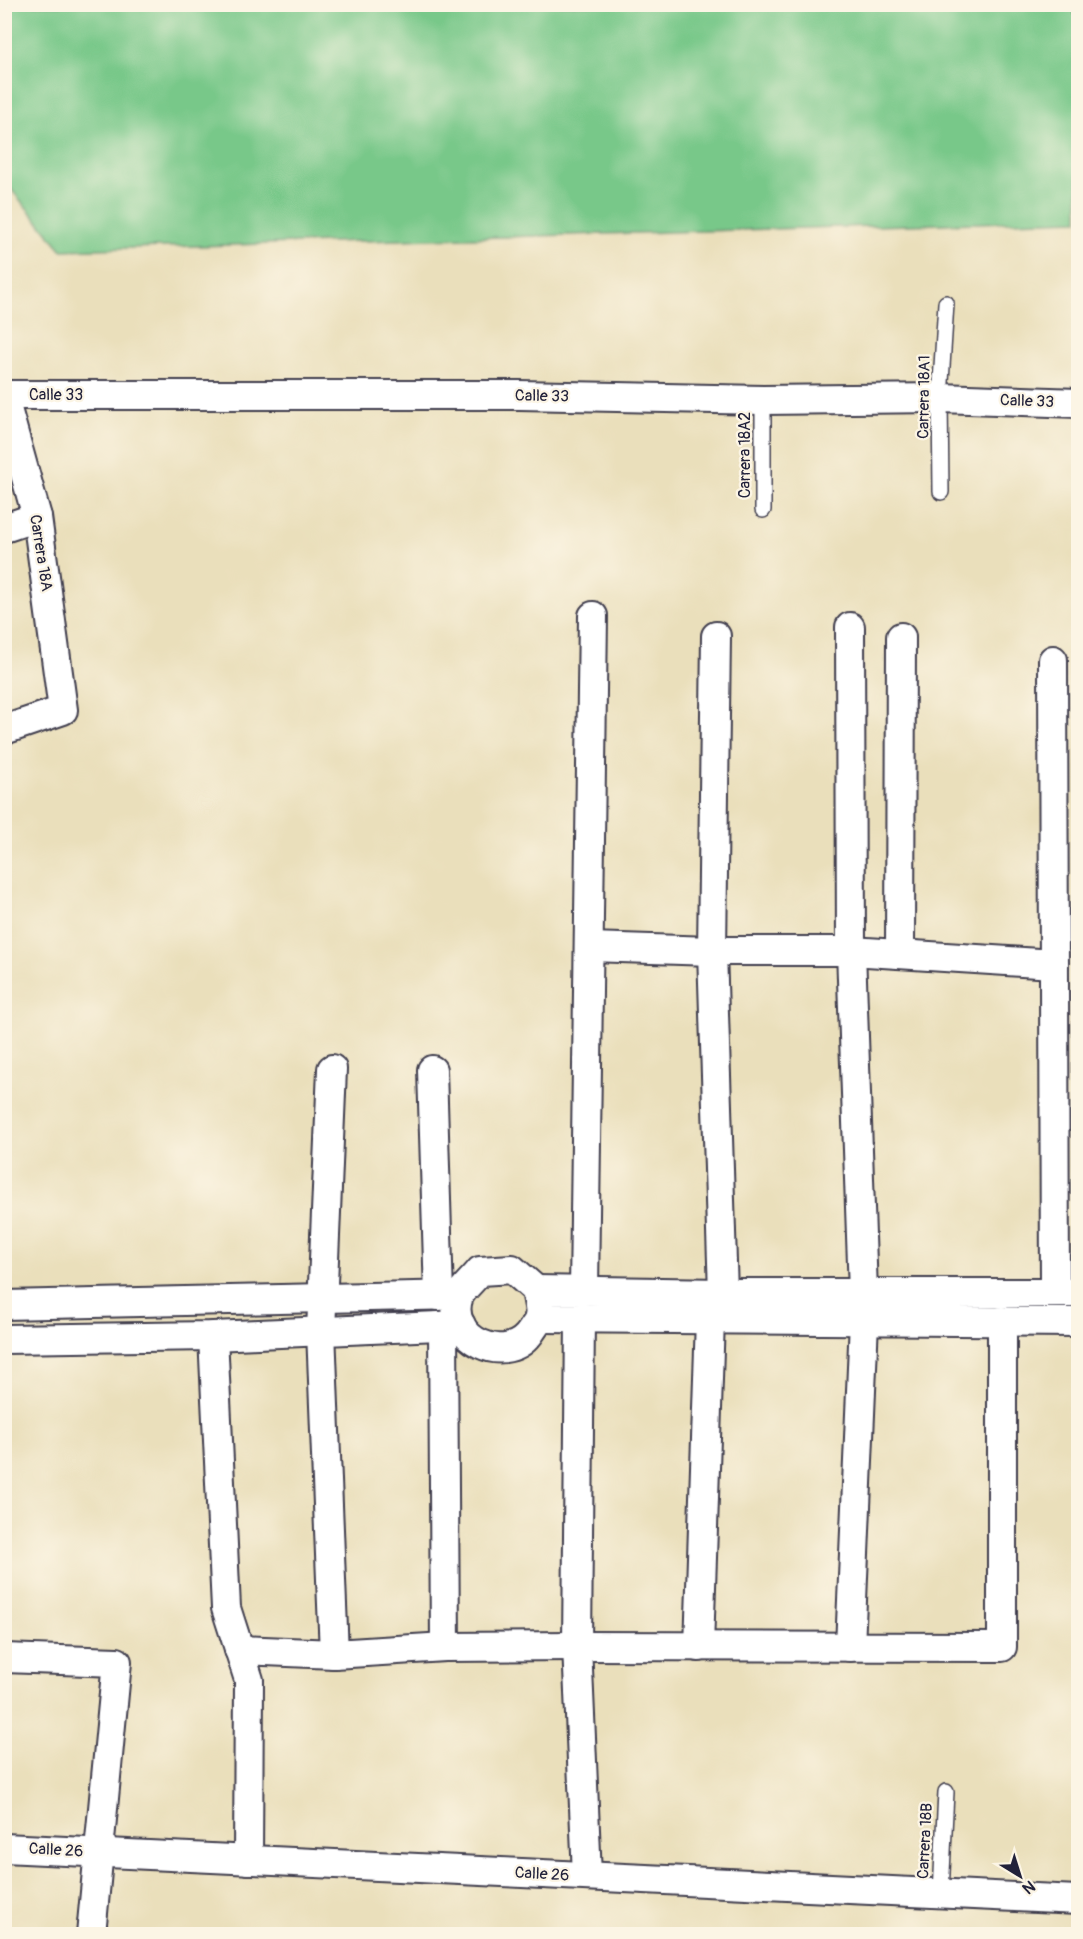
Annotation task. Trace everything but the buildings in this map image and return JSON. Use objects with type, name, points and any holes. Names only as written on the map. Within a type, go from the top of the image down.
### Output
[{"type":"street","name":"Calle 33","points":[[4,396],[519,395],[763,400],[940,398],[1078,403]]},
{"type":"street","name":"Carrera 18A","points":[[4,396],[37,518],[63,710],[4,730]]},
{"type":"street","points":[[4,528],[37,518]]},
{"type":"street","points":[[587,1876],[577,1646],[590,947],[593,616]]},
{"type":"street","points":[[850,627],[851,951],[864,1322],[850,1647]]},
{"type":"street","points":[[716,636],[712,951],[723,1293]]},
{"type":"street","points":[[900,954],[901,637]]},
{"type":"street","points":[[539,1318],[582,1305],[723,1293],[1066,1293],[1054,964],[1053,660]]},
{"type":"street","points":[[590,947],[712,951],[851,951],[1054,964]]},
{"type":"street","points":[[332,1069],[321,1331],[334,1654]]},
{"type":"street","points":[[432,1070],[449,1296],[457,1310],[452,1326],[445,1647]]},
{"type":"street","points":[[4,1305],[449,1296],[480,1272],[512,1269],[536,1290],[582,1305],[711,1319],[1078,1322]]},
{"type":"street","points":[[4,1339],[213,1335],[452,1326],[478,1344],[502,1350],[526,1340],[539,1318],[536,1290]]},
{"type":"street","points":[[699,1647],[711,1319]]},
{"type":"street","points":[[239,1650],[334,1654],[445,1647],[1002,1647],[1002,1322]]},
{"type":"street","points":[[213,1335],[226,1608],[249,1680],[248,1860]]},
{"type":"street","points":[[4,1658],[117,1662],[92,1935]]},
{"type":"street","name":"Calle 26","points":[[4,1848],[1078,1900]]},
{"type":"lane","name":"Carrera 18A1","points":[[941,492],[940,398],[946,303]]},
{"type":"lane","name":"Carrera 18A2","points":[[763,400],[763,510]]},
{"type":"lane","name":"Carrera 18B","points":[[941,1893],[946,1792]]},
{"type":"path","points":[[1069,4],[1078,40]]},
{"type":"green space","points":[[4,5],[1078,5],[1078,220],[62,250],[5,182]]}]
